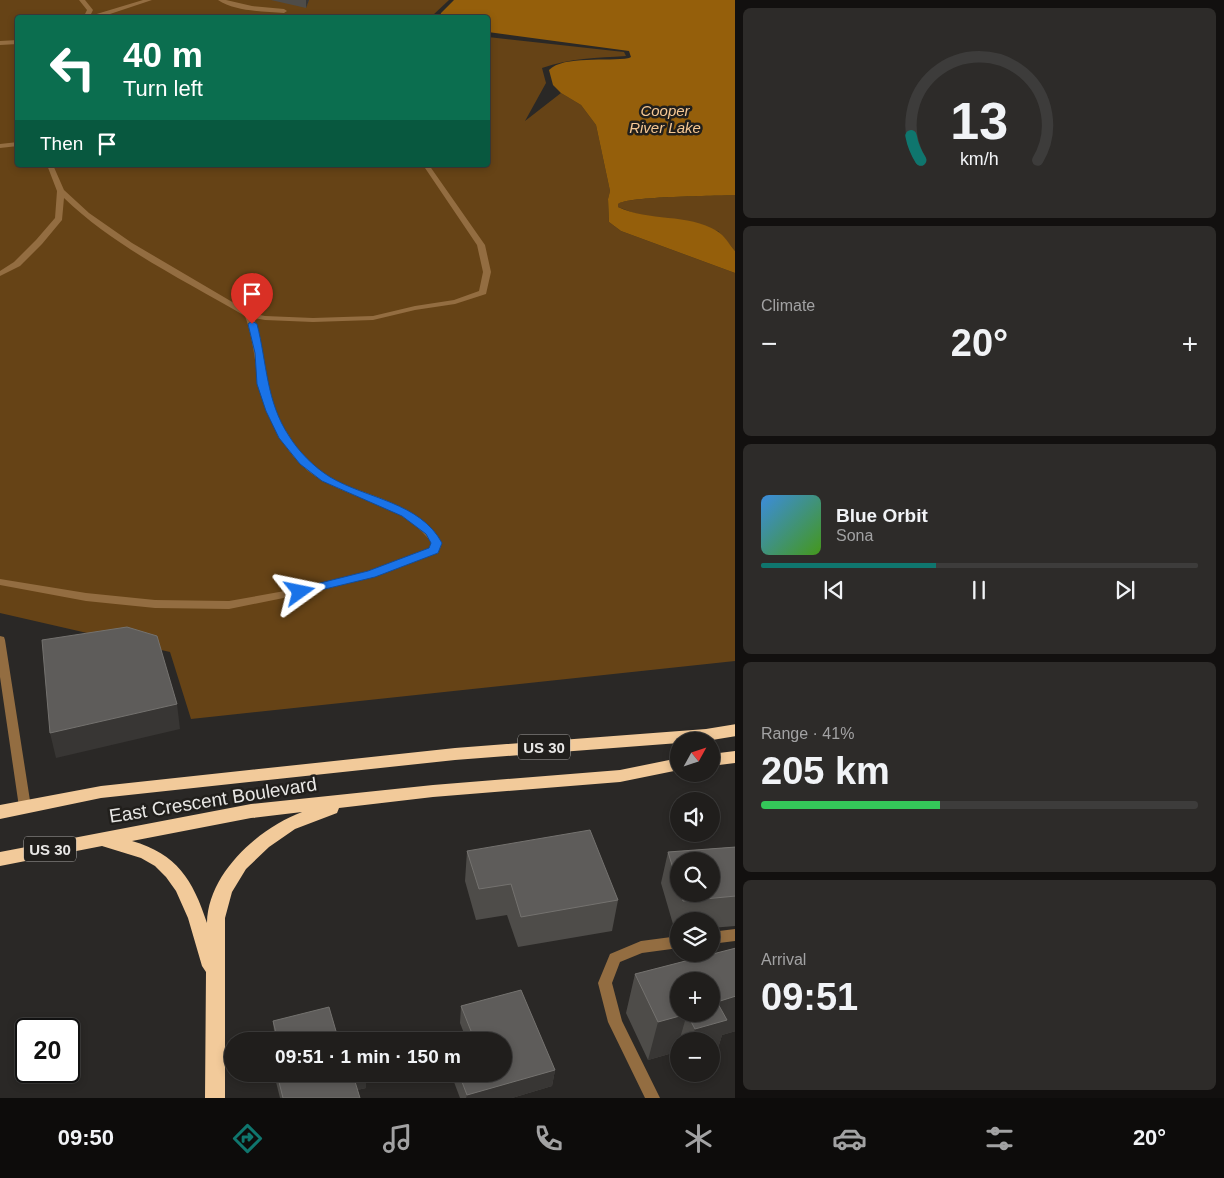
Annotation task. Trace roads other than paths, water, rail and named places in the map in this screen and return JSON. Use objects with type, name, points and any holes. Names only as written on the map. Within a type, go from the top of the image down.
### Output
[{"type":"highway","name":"East Crescent Boulevard","points":[[0,812],[102,792],[465,753],[706,735],[735,730]]},
{"type":"highway","points":[[720,759],[735,757]]},
{"type":"highway","name":"East Crescent Boulevard","points":[[0,859],[251,811],[433,791],[620,776],[670,766]]},
{"type":"highway","points":[[215,1098],[216,918],[224,890],[240,864],[263,842],[289,824],[348,801]]},
{"type":"highway","points":[[100,839],[148,853],[165,864],[196,912],[215,981]]},
{"type":"lane","points":[[82,0],[90,10],[88,15]]},
{"type":"lane","points":[[100,15],[149,0]]},
{"type":"lane","points":[[221,0],[232,5],[247,8],[284,11]]},
{"type":"lane","points":[[0,43],[15,42]]},
{"type":"lane","points":[[0,146],[15,144]]},
{"type":"lane","points":[[51,167],[61,191],[86,215],[129,245],[249,315],[265,318],[312,320],[373,318],[415,308],[455,302],[482,292],[487,272],[480,245],[427,167]]},
{"type":"lane","points":[[0,274],[17,264],[59,218],[61,191]]},
{"type":"lane","points":[[0,582],[86,597],[155,604],[229,605],[318,588],[362,577],[434,551],[437,543],[431,532],[406,514],[326,479],[304,461],[284,438],[271,411],[262,384],[260,353],[249,315]]},
{"type":"lane","points":[[0,640],[26,807]]},
{"type":"lane","points":[[720,937],[735,935]]},
{"type":"lane","points":[[653,1098],[615,1022],[606,983],[615,958],[641,947],[670,943]]},
{"type":"water","name":"Cooper River Lake","points":[[454,0],[735,0],[735,195],[638,199],[625,201],[618,204],[618,207],[642,215],[694,222],[706,225],[717,231],[735,251],[735,273],[621,231],[609,222],[608,199],[610,191],[596,125],[581,105],[561,93],[553,85],[549,70],[565,62],[629,58],[631,57],[629,51],[490,32],[490,15],[440,15]]}]
